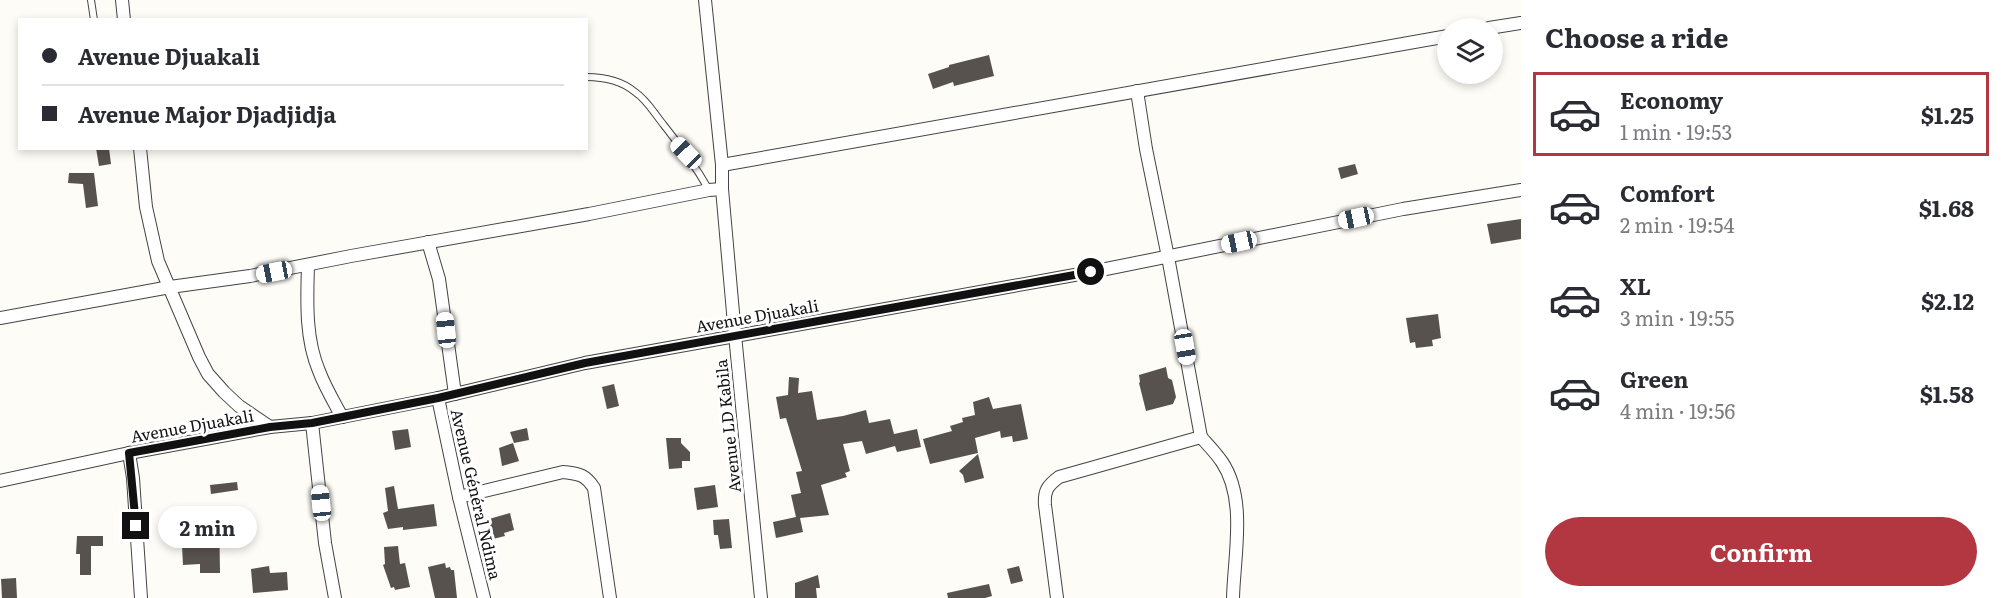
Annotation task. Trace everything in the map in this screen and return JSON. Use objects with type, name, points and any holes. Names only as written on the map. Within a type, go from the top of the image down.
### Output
[{"type":"street","points":[[122,0],[124,18]]},
{"type":"street","name":"Avenue LD Kabila","points":[[705,0],[761,598]]},
{"type":"street","points":[[1503,26],[1521,23]]},
{"type":"street","points":[[722,165],[1437,38]]},
{"type":"street","points":[[1137,91],[1201,437],[1230,477],[1236,504],[1237,553],[1233,598]]},
{"type":"street","points":[[140,150],[152,242],[199,357],[208,374],[239,406],[270,427]]},
{"type":"street","points":[[0,318],[170,287],[219,282],[722,189]]},
{"type":"street","name":"Avenue Djuakali","points":[[0,481],[129,453],[270,427],[312,423],[438,398],[585,363],[1168,257],[1403,208],[1521,190]]},
{"type":"street","points":[[428,242],[440,279],[455,394]]},
{"type":"street","points":[[308,265],[307,312],[310,340],[318,370],[342,417]]},
{"type":"street","name":"Avenue Général Ndima","points":[[438,398],[484,598]]},
{"type":"street","points":[[312,423],[325,543],[335,598]]},
{"type":"street","points":[[1057,598],[1044,494],[1048,485],[1059,477],[1201,437]]},
{"type":"street","points":[[129,453],[133,478],[141,598]]},
{"type":"street","points":[[459,497],[563,472],[580,474],[588,479],[594,488],[610,598]]},
{"type":"lane","points":[[91,0],[94,18]]},
{"type":"lane","points":[[588,76],[620,83],[644,100],[686,153],[709,190]]},
{"type":"building","points":[[989,55],[994,76],[954,86],[953,82],[933,89],[928,74],[949,67],[949,65]]},
{"type":"building","points":[[96,150],[109,150],[111,164],[99,166]]},
{"type":"building","points":[[1355,164],[1358,174],[1341,179],[1338,168]]},
{"type":"building","points":[[69,173],[94,173],[98,206],[86,208],[83,184],[68,183]]},
{"type":"building","points":[[1521,219],[1521,239],[1491,244],[1487,224]]},
{"type":"building","points":[[1438,314],[1441,338],[1432,340],[1433,346],[1416,348],[1415,342],[1410,343],[1406,318]]},
{"type":"building","points":[[1166,367],[1176,397],[1173,404],[1146,411],[1139,375]]},
{"type":"building","points":[[789,377],[799,378],[798,393],[812,391],[817,420],[866,410],[869,423],[890,419],[894,434],[917,429],[921,447],[897,452],[895,446],[866,454],[862,441],[843,444],[850,471],[845,473],[847,477],[821,485],[829,515],[800,518],[803,532],[776,538],[773,522],[796,517],[791,495],[801,493],[796,472],[802,471],[786,418],[780,419],[776,397],[788,395]]},
{"type":"building","points":[[614,384],[619,406],[607,409],[602,387]]},
{"type":"building","points":[[989,397],[993,409],[1021,404],[1028,439],[1013,442],[1012,436],[1001,438],[1000,431],[975,438],[978,453],[930,464],[923,439],[952,431],[950,426],[963,422],[962,418],[975,415],[973,402]]},
{"type":"building","points":[[527,428],[529,440],[514,443],[510,432]]},
{"type":"building","points":[[408,429],[411,447],[395,450],[392,431]]},
{"type":"building","points":[[666,438],[681,438],[681,443],[690,452],[690,461],[682,461],[682,468],[669,469]]},
{"type":"building","points":[[513,443],[519,461],[502,466],[499,448]]},
{"type":"building","points":[[978,454],[984,478],[965,483],[959,471]]},
{"type":"building","points":[[237,482],[238,490],[211,494],[210,485]]},
{"type":"building","points":[[715,485],[718,507],[697,510],[694,488]]},
{"type":"building","points":[[394,486],[398,509],[434,504],[437,526],[403,530],[403,527],[388,529],[383,513],[388,511],[385,488]]},
{"type":"building","points":[[219,509],[220,573],[200,573],[200,564],[183,565],[182,545],[205,543],[204,510]]},
{"type":"building","points":[[510,513],[514,530],[504,533],[505,536],[493,539],[489,519]]},
{"type":"building","points":[[729,519],[732,548],[720,549],[718,535],[714,535],[713,520]]},
{"type":"building","points":[[77,536],[103,536],[103,546],[91,546],[91,575],[80,575],[80,554],[76,554]]},
{"type":"building","points":[[398,546],[400,564],[405,563],[410,587],[395,590],[394,587],[391,588],[383,565],[385,564],[384,547]]},
{"type":"building","points":[[445,563],[446,568],[450,567],[454,570],[457,598],[435,598],[428,567]]},
{"type":"building","points":[[269,566],[270,573],[287,572],[288,590],[253,593],[251,569]]},
{"type":"building","points":[[1019,566],[1023,581],[1011,584],[1007,569]]},
{"type":"building","points":[[818,575],[820,588],[816,588],[817,598],[795,598],[795,583]]},
{"type":"building","points":[[16,578],[17,598],[2,598],[1,579]]},
{"type":"building","points":[[989,584],[992,596],[948,598],[947,593]]},
{"type":"route","points":[[136,526],[129,453],[270,427],[312,423],[438,398],[585,363],[1091,272]]}]
